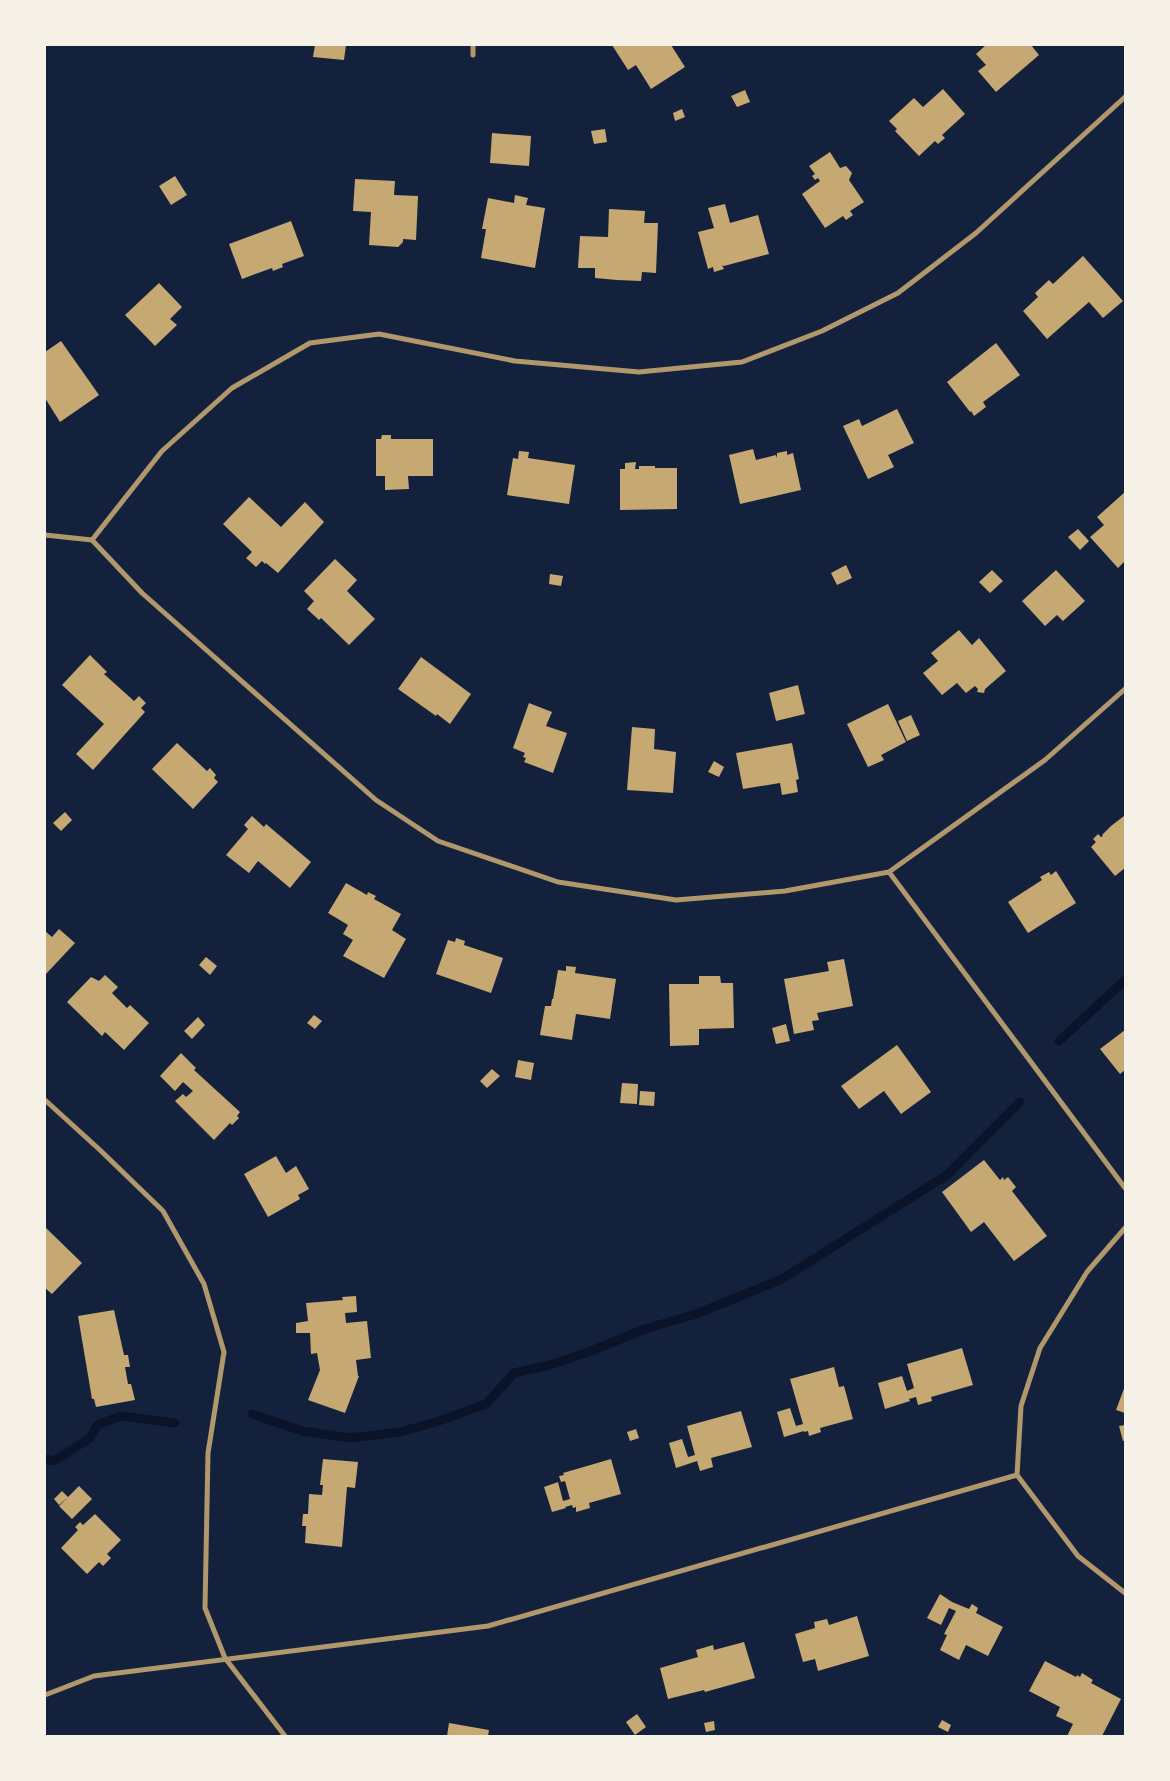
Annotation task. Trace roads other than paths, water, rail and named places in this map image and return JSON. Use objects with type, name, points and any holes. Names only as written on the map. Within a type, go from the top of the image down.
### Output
[{"type":"street","points":[[473,45],[473,55]]},
{"type":"street","points":[[92,540],[162,451],[232,388],[310,343],[379,334],[515,361],[639,372],[742,362],[822,331],[898,293],[976,233],[1125,96]]},
{"type":"street","points":[[45,535],[92,540],[142,593],[376,800],[438,841],[558,882],[676,900],[785,891],[889,872],[1045,760],[1125,689]]},
{"type":"street","points":[[889,872],[1125,1188]]},
{"type":"street","points":[[45,1100],[163,1211],[204,1284],[224,1352],[208,1453],[204,1608],[225,1658],[285,1736]]},
{"type":"street","points":[[1125,1228],[1087,1272],[1040,1348],[1021,1406],[1016,1474],[1078,1556],[1125,1593]]},
{"type":"street","points":[[45,1695],[94,1676],[488,1626],[1016,1474]]},
{"type":"waterway","points":[[1059,1041],[1125,980]]},
{"type":"waterway","points":[[252,1414],[303,1431],[350,1438],[400,1432],[436,1422],[486,1404],[514,1373],[550,1365],[591,1351],[645,1329],[696,1314],[782,1279],[947,1175],[1020,1102]]},
{"type":"waterway","points":[[45,1459],[54,1461],[90,1438],[97,1425],[121,1416],[175,1423]]}]
